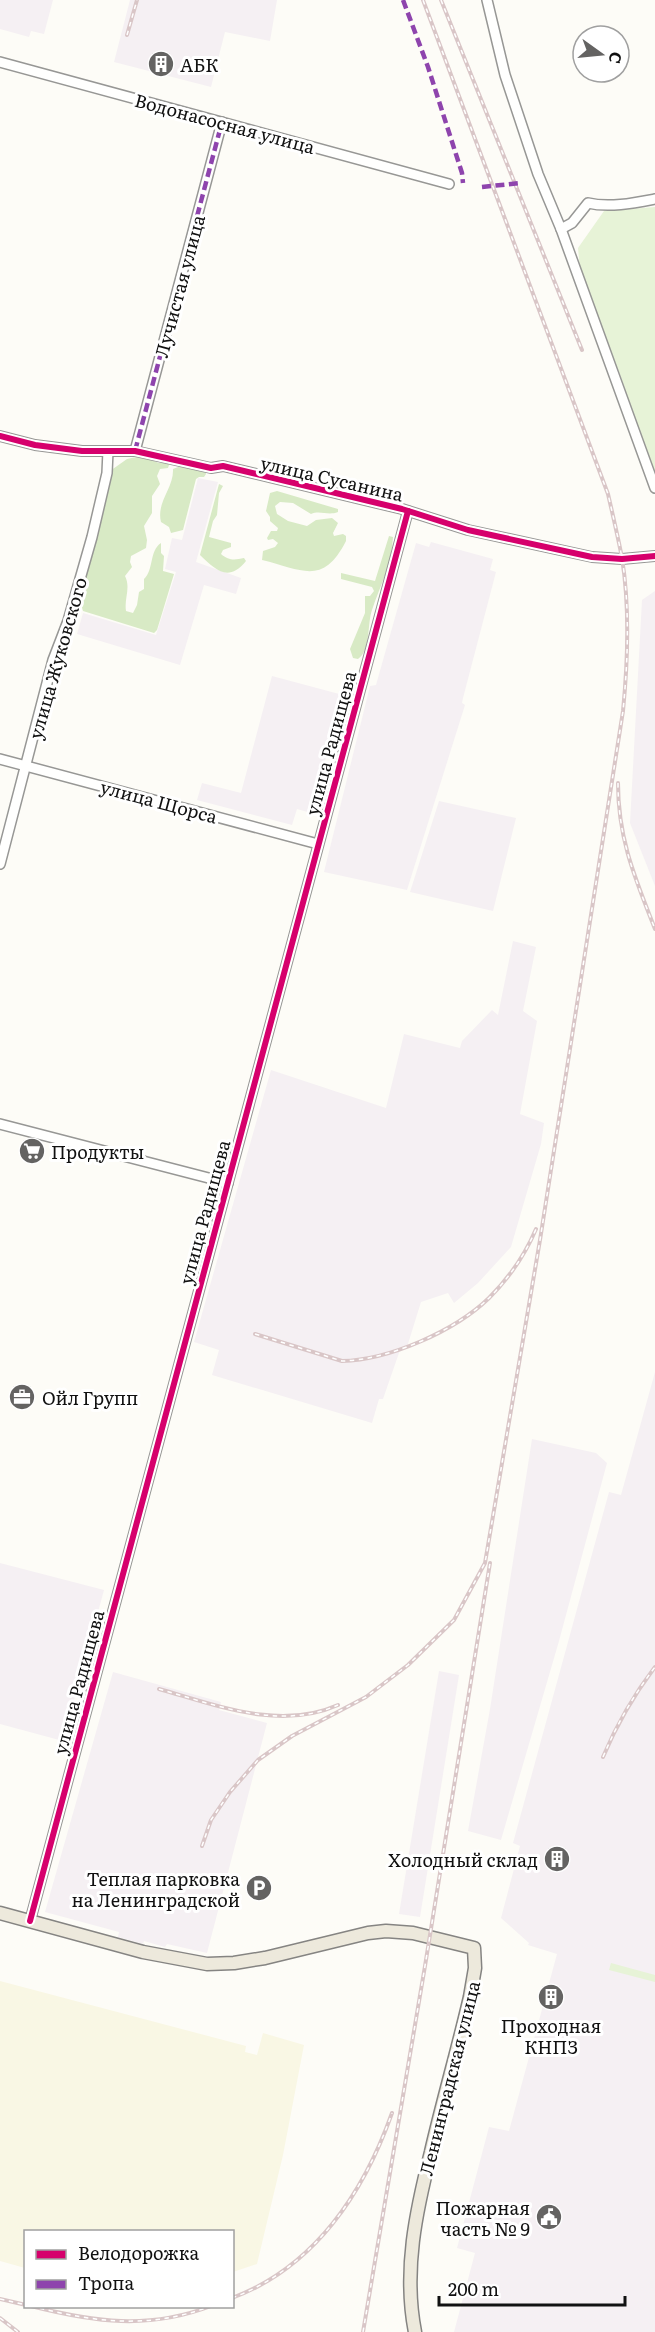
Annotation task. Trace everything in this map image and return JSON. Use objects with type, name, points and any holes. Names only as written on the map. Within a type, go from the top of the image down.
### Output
[{"type":"main road","name":"Ленинградская улица","points":[[0,1913],[143,1952],[207,1964],[234,1964],[368,1933],[386,1931],[413,1933],[474,1948],[475,1968],[470,1997],[424,2179],[410,2258],[411,2311],[415,2332]]},
{"type":"street","points":[[487,0],[505,75],[538,174],[561,229],[655,488]]},
{"type":"street","name":"Водонасосная улица","points":[[0,62],[449,184]]},
{"type":"street","name":"Лучистая улица","points":[[135,451],[222,122]]},
{"type":"street","points":[[561,229],[572,223],[588,202],[627,204],[655,199]]},
{"type":"street","name":"улица Сусанина","points":[[0,436],[35,445],[82,451],[135,451],[211,468],[223,466],[408,511],[468,530],[592,557],[622,559],[655,556]]},
{"type":"street","name":"улица Жуковского","points":[[0,864],[53,660],[68,621],[92,537],[106,474],[108,451]]},
{"type":"street","name":"улица Радищева","points":[[30,1921],[408,511]]},
{"type":"street","name":"улица Щорса","points":[[0,759],[318,844]]},
{"type":"street","points":[[0,1124],[228,1183]]},
{"type":"shaded area","points":[[0,0],[53,0],[44,34],[31,31],[29,37],[0,29]]},
{"type":"shaded area","points":[[130,0],[277,0],[270,41],[225,32],[211,87],[114,62]]},
{"type":"shaded area","points":[[198,478],[218,482],[196,562],[241,578],[236,594],[204,585],[180,665],[77,634],[83,613],[156,635],[176,572],[165,569],[172,538],[182,540]]},
{"type":"shaded area","points":[[431,542],[493,559],[490,570],[496,572],[463,698],[462,703],[465,705],[407,890],[324,872],[370,686],[376,685],[416,543],[429,547]]},
{"type":"shaded area","points":[[655,591],[655,886],[630,823],[642,600]]},
{"type":"shaded area","points":[[272,676],[343,695],[311,813],[297,809],[292,825],[197,800],[202,783],[241,793]]},
{"type":"shaded area","points":[[439,801],[516,818],[493,911],[410,892]]},
{"type":"shaded area","points":[[513,941],[536,947],[523,1011],[537,1021],[520,1114],[544,1123],[541,1144],[511,1247],[478,1283],[454,1303],[448,1293],[421,1302],[407,1347],[400,1350],[383,1399],[379,1399],[372,1423],[212,1375],[219,1350],[194,1342],[271,1070],[386,1108],[404,1034],[460,1048],[462,1041],[492,1010],[498,1015]]},
{"type":"shaded area","points":[[655,1372],[655,2332],[454,2332],[475,2253],[457,2248],[489,2127],[509,2131],[557,1954],[528,1945],[529,1943],[501,1918],[520,1846],[513,1843],[609,1492],[621,1495]]},
{"type":"shaded area","points":[[532,1439],[596,1453],[607,1463],[559,1641],[501,1840],[468,1831],[490,1709]]},
{"type":"shaded area","points":[[0,1563],[104,1590],[63,1741],[0,1724]]},
{"type":"shaded area","points":[[439,1671],[459,1675],[420,1917],[399,1914]]},
{"type":"shaded area","points":[[113,1672],[221,1702],[219,1710],[267,1723],[207,1953],[167,1944],[165,1947],[144,1941],[143,1944],[118,1937],[119,1932],[45,1912]]},
{"type":"shaded area","points":[[0,1981],[246,2046],[245,2052],[257,2055],[263,2033],[304,2045],[283,2155],[257,2264],[234,2272],[234,2230],[24,2230],[24,2268],[0,2261]]},
{"type":"green space","points":[[655,207],[655,479],[622,380],[580,270],[578,248],[604,211]]},
{"type":"green space","points":[[141,456],[159,463],[168,462],[169,465],[168,468],[160,469],[157,476],[160,484],[152,496],[152,513],[144,526],[146,548],[131,556],[132,567],[125,576],[126,611],[133,613],[139,592],[144,589],[144,579],[157,546],[161,543],[161,553],[164,556],[163,571],[174,574],[157,630],[154,633],[83,611],[79,598],[110,471],[127,459]]},
{"type":"green space","points":[[183,465],[205,470],[206,474],[196,479],[183,530],[171,533],[169,527],[161,522],[161,508],[173,476],[173,469]]},
{"type":"green space","points":[[219,484],[223,486],[219,493],[217,515],[209,537],[231,543],[231,547],[223,550],[221,554],[227,558],[244,558],[246,561],[240,568],[228,573],[217,569],[200,555]]},
{"type":"green space","points":[[277,491],[338,509],[338,512],[334,513],[311,514],[293,503],[280,502],[275,506],[277,514],[288,521],[307,526],[316,520],[332,518],[338,523],[333,533],[334,536],[343,534],[346,536],[346,541],[329,564],[311,571],[262,560],[263,551],[275,547],[278,543],[267,538],[271,531],[277,531],[278,528],[270,521],[266,511],[270,493]]},
{"type":"green space","points":[[389,536],[393,537],[390,556],[370,616],[365,650],[358,659],[353,658],[350,649],[365,613],[365,596],[370,596],[374,591],[372,587],[341,579],[341,573],[375,581]]},
{"type":"green space","points":[[611,1963],[655,1975],[655,1982],[609,1970]]},
{"type":"railway","points":[[127,35],[137,0]]},
{"type":"railway","points":[[202,1846],[211,1820],[230,1792],[258,1760],[292,1736],[366,1697],[408,1665],[454,1620],[485,1563],[540,1240],[623,711],[627,653],[626,596],[622,558],[608,494],[423,0]]},
{"type":"railway","points":[[441,0],[582,350]]},
{"type":"railway","points":[[618,783],[624,840],[655,929]]},
{"type":"railway","points":[[255,1334],[342,1361],[380,1355],[420,1342],[458,1322],[489,1298],[516,1266],[536,1229]]},
{"type":"railway","points":[[363,2332],[490,1563]]},
{"type":"railway","points":[[603,1757],[626,1710],[655,1667]]},
{"type":"railway","points":[[159,1689],[225,1708],[271,1716],[294,1716],[338,1705]]},
{"type":"railway","points":[[234,2297],[262,2284],[288,2267],[312,2247],[333,2224],[367,2171],[392,2113]]},
{"type":"railway","points":[[0,2299],[24,2305]]},
{"type":"railway","points":[[40,2308],[77,2316],[121,2321],[165,2318],[205,2308]]},
{"type":"railway","points":[[0,2318],[18,2332]]},
{"type":"marked path","points":[[403,0],[428,67],[462,173],[463,183]]},
{"type":"marked path","points":[[135,451],[222,122]]},
{"type":"marked path","points":[[482,187],[520,183]]},
{"type":"cycle path","points":[[0,436],[35,445],[82,451],[135,451],[211,468],[223,466],[402,509],[468,530],[592,557],[622,559],[655,556]]},
{"type":"cycle path","points":[[30,1921],[408,511]]},
{"type":"place","name":"АБК","points":[[161,64]]},
{"type":"place","name":"Продукты","points":[[32,1151]]},
{"type":"place","name":"Ойл Групп","points":[[22,1397]]},
{"type":"place","name":"Холодный склад","points":[[557,1859]]},
{"type":"place","name":"Теплая парковка на Ленинградской","points":[[259,1888]]},
{"type":"place","name":"Проходная КНПЗ","points":[[551,1997]]},
{"type":"place","name":"Пожарная часть № 9","points":[[549,2217]]}]
